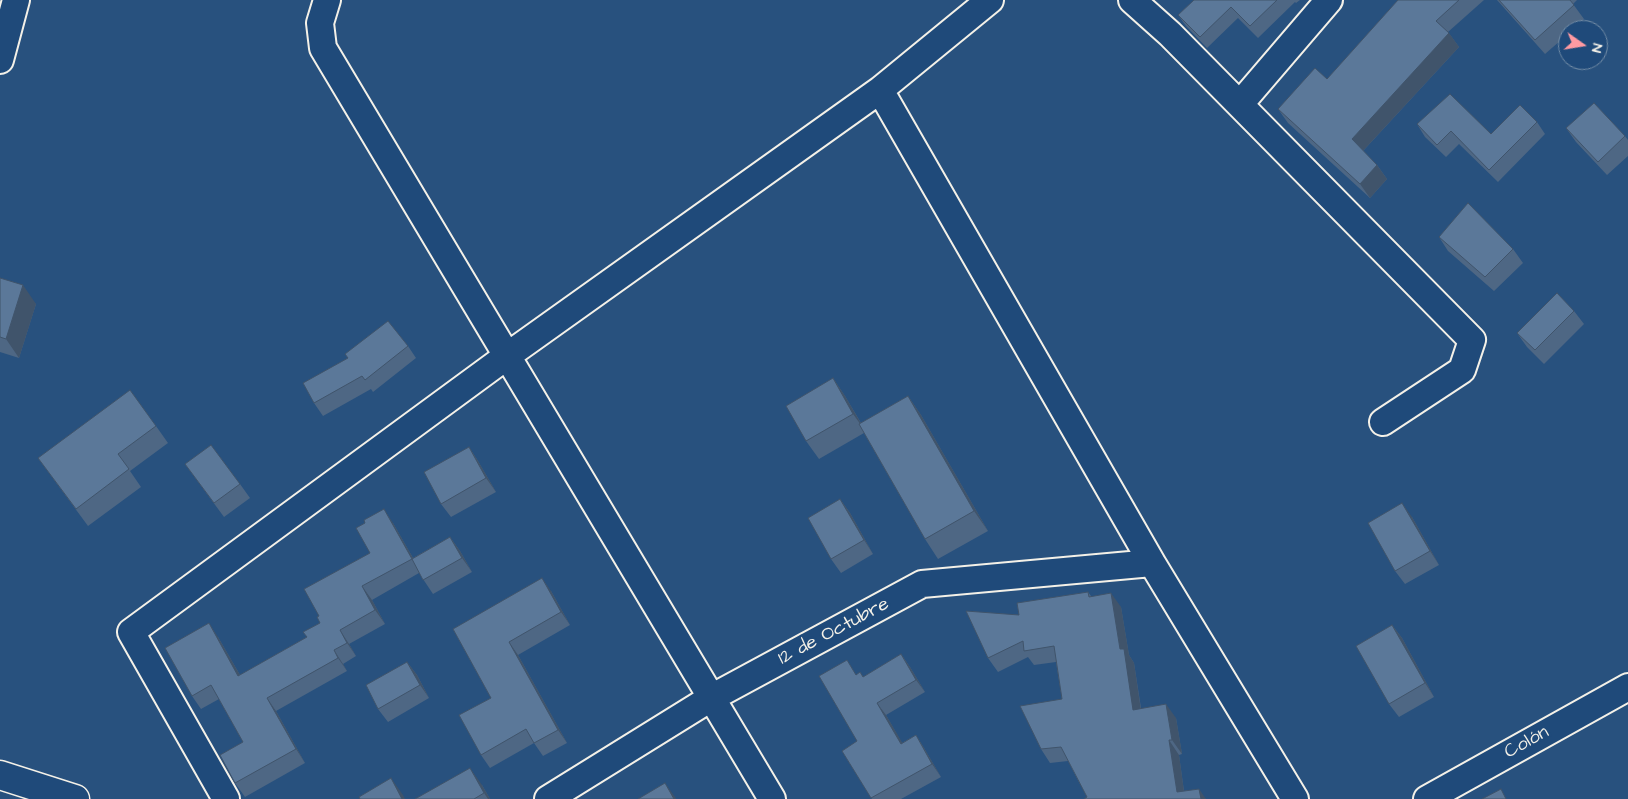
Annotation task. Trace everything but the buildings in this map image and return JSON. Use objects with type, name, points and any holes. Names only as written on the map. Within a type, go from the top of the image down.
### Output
[{"type":"street","points":[[0,60],[16,0]]},
{"type":"street","points":[[327,0],[320,24],[324,48],[772,799]]},
{"type":"street","points":[[226,799],[131,632],[508,356],[880,90],[990,0]]},
{"type":"street","points":[[1132,0],[1170,34],[1472,340],[1462,370],[1383,422]]},
{"type":"street","points":[[1240,104],[1329,0]]},
{"type":"street","points":[[880,90],[1152,563],[1295,799]]},
{"type":"street","name":"12 de Octubre","points":[[548,799],[711,698],[922,584],[1152,563]]},
{"type":"street","name":"Colón","points":[[1427,799],[1628,687]]},
{"type":"street","points":[[0,774],[75,799]]}]
